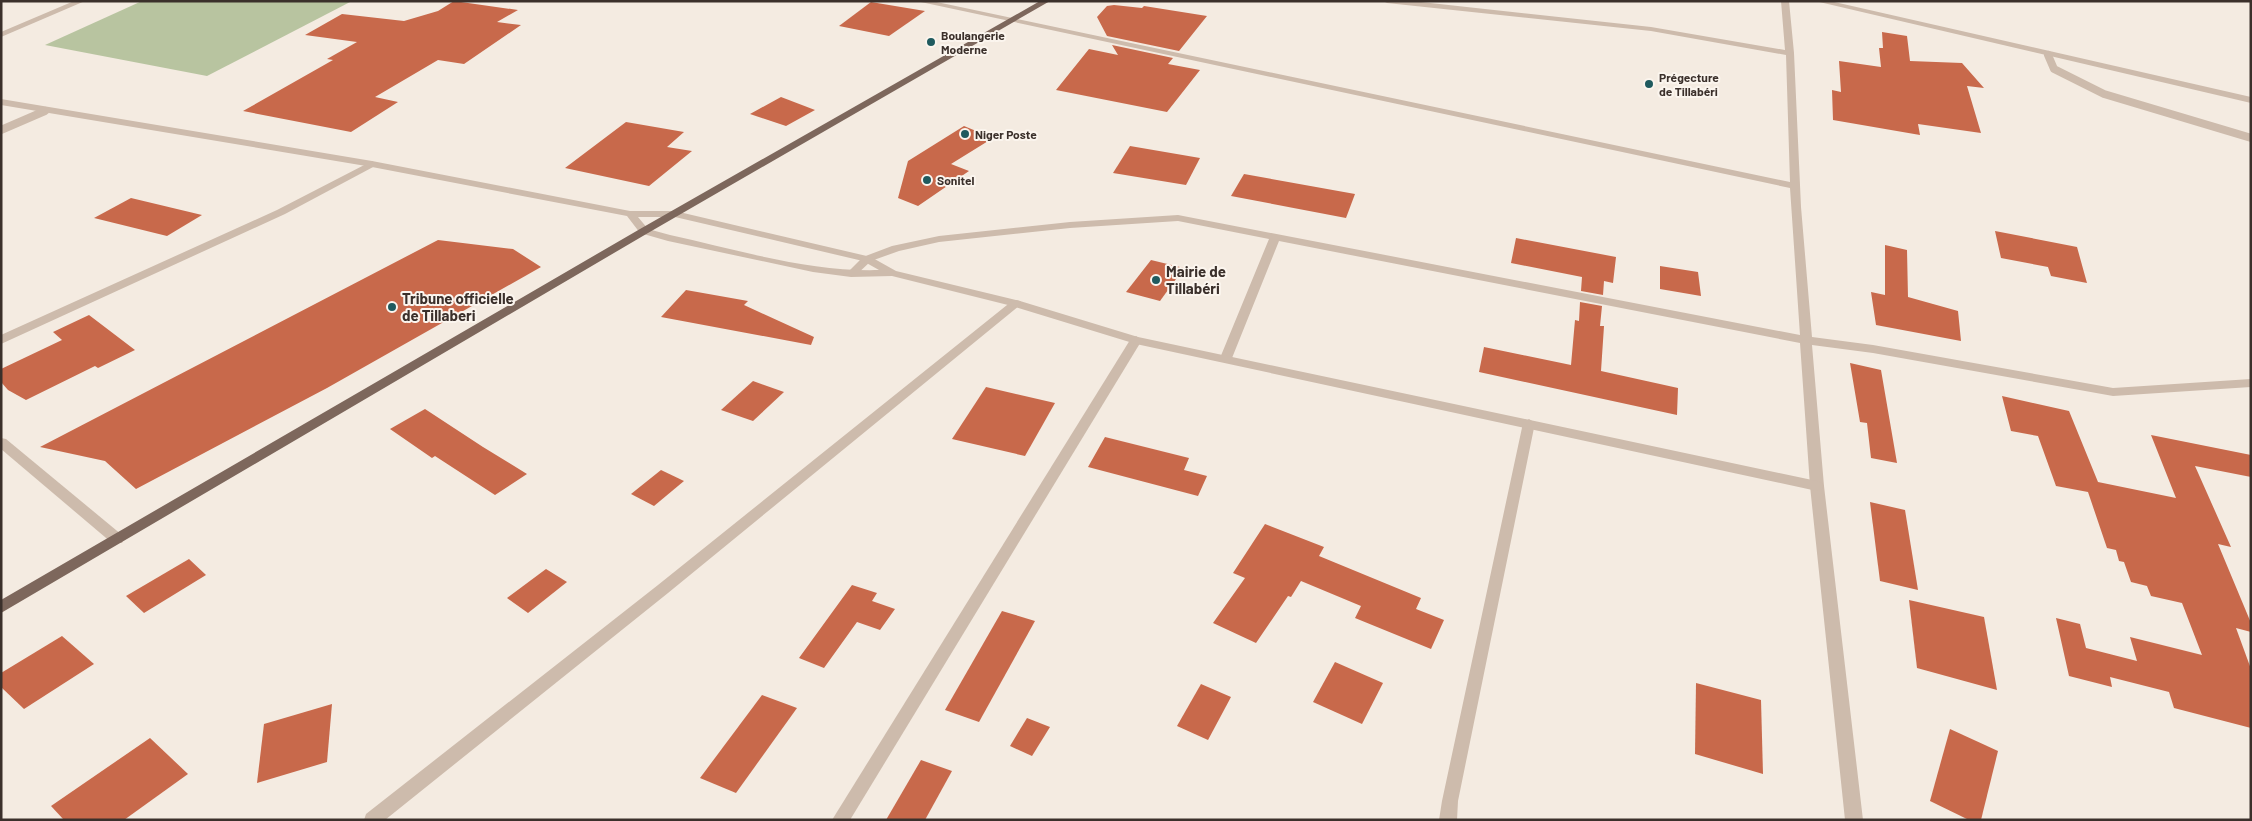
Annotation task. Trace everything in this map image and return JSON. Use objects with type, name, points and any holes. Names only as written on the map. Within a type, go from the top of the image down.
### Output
[{"type":"main road","points":[[1,607],[644,231],[1046,1]]},
{"type":"street","points":[[1,36],[81,1]]},
{"type":"street","points":[[920,1],[1794,186]]},
{"type":"street","points":[[1387,1],[1651,29],[1790,53]]},
{"type":"street","points":[[1784,1],[1790,53],[1794,186],[1817,486],[1854,820]]},
{"type":"street","points":[[1819,1],[2251,100]]},
{"type":"street","points":[[4,104],[372,164],[630,214],[675,214],[867,259],[892,272],[1016,303],[1136,340],[1817,486]]},
{"type":"street","points":[[1,340],[280,212],[372,164]]},
{"type":"street","points":[[630,214],[644,231],[804,267],[851,274],[892,272]]},
{"type":"street","points":[[851,274],[867,259],[896,248],[939,239],[1070,225],[1178,218],[1805,340],[1882,351],[2113,392],[2251,383]]},
{"type":"street","points":[[1226,358],[1276,237]]},
{"type":"street","points":[[372,820],[663,589],[1016,303]]},
{"type":"street","points":[[840,820],[1136,340]]},
{"type":"street","points":[[1448,820],[1450,801],[1529,423]]},
{"type":"street","points":[[1,442],[117,539]]},
{"type":"lane","points":[[2048,55],[2054,69],[2104,94],[2251,138]]},
{"type":"lane","points":[[1,130],[45,111]]},
{"type":"green space","points":[[142,1],[352,1],[207,76],[45,45]]},
{"type":"building","points":[[454,1],[518,10],[497,22],[521,25],[464,64],[438,60],[375,97],[398,102],[351,132],[243,111],[333,60],[327,59],[357,42],[305,35],[342,14],[404,21],[438,11]]},
{"type":"building","points":[[871,2],[925,11],[889,36],[839,26]]},
{"type":"building","points":[[1107,6],[1142,8],[1144,6],[1207,16],[1179,51],[1107,36],[1097,17]]},
{"type":"building","points":[[1882,32],[1907,36],[1910,61],[1962,63],[1984,88],[1967,86],[1981,133],[1918,124],[1920,135],[1833,120],[1832,90],[1841,92],[1839,61],[1881,67],[1879,48],[1883,48]]},
{"type":"building","points":[[1112,45],[1173,58],[1168,64],[1200,70],[1167,112],[1056,90],[1089,49],[1118,55]]},
{"type":"building","points":[[781,97],[815,110],[786,126],[750,114]]},
{"type":"building","points":[[626,122],[684,132],[667,147],[692,151],[649,186],[565,168]]},
{"type":"building","points":[[964,126],[993,138],[951,164],[969,171],[918,206],[898,198],[908,161]]},
{"type":"building","points":[[1130,146],[1200,158],[1186,185],[1113,173]]},
{"type":"building","points":[[1244,174],[1355,194],[1346,218],[1231,196]]},
{"type":"building","points":[[131,198],[202,215],[167,236],[94,218]]},
{"type":"building","points":[[1995,231],[2077,247],[2087,283],[2051,276],[2048,267],[2001,258]]},
{"type":"building","points":[[1516,238],[1616,257],[1613,283],[1604,281],[1603,295],[1581,291],[1582,277],[1511,263]]},
{"type":"building","points":[[438,240],[513,249],[541,267],[327,388],[136,489],[105,461],[40,447]]},
{"type":"building","points":[[1885,245],[1907,250],[1908,297],[1958,311],[1961,341],[1876,325],[1871,292],[1885,295]]},
{"type":"building","points":[[1151,260],[1184,268],[1160,301],[1126,292]]},
{"type":"building","points":[[1660,266],[1698,272],[1701,296],[1660,289]]},
{"type":"building","points":[[686,290],[748,301],[744,305],[814,337],[811,345],[661,317]]},
{"type":"building","points":[[1580,302],[1602,306],[1600,326],[1604,326],[1601,371],[1678,388],[1677,415],[1479,372],[1484,347],[1571,365],[1575,320],[1579,321]]},
{"type":"building","points":[[89,315],[135,350],[98,368],[95,366],[26,400],[8,390],[1,382],[1,369],[62,340],[53,332]]},
{"type":"building","points":[[1850,363],[1881,370],[1897,463],[1871,458],[1867,423],[1860,422]]},
{"type":"building","points":[[753,381],[784,392],[753,421],[721,410]]},
{"type":"building","points":[[986,387],[1055,403],[1025,456],[952,439]]},
{"type":"building","points":[[2002,396],[2069,411],[2098,482],[2176,498],[2151,435],[2251,455],[2251,477],[2195,466],[2231,547],[2218,544],[2251,623],[2251,632],[2236,628],[2251,669],[2251,728],[2174,708],[2169,692],[2110,677],[2112,687],[2069,676],[2056,618],[2080,624],[2086,648],[2137,661],[2130,637],[2202,655],[2182,603],[2151,596],[2147,586],[2131,582],[2124,562],[2119,561],[2116,550],[2107,548],[2088,492],[2056,486],[2038,436],[2011,431]]},
{"type":"building","points":[[425,409],[527,474],[495,495],[435,456],[432,458],[390,429]]},
{"type":"building","points":[[1105,437],[1189,458],[1184,470],[1207,476],[1198,496],[1088,467]]},
{"type":"building","points":[[661,470],[684,481],[654,506],[631,494]]},
{"type":"building","points":[[1870,502],[1905,510],[1918,590],[1880,581]]},
{"type":"building","points":[[1265,524],[1324,547],[1319,556],[1421,598],[1416,609],[1444,620],[1431,649],[1355,618],[1361,606],[1301,581],[1291,597],[1288,596],[1256,643],[1213,623],[1245,578],[1233,573]]},
{"type":"building","points":[[189,559],[206,575],[144,613],[126,596]]},
{"type":"building","points":[[546,569],[567,582],[528,613],[507,598]]},
{"type":"building","points":[[852,585],[877,593],[872,601],[895,609],[880,630],[857,622],[824,668],[799,658]]},
{"type":"building","points":[[1909,600],[1984,617],[1997,690],[1917,668]]},
{"type":"building","points":[[1002,611],[1035,621],[979,722],[945,710]]},
{"type":"building","points":[[62,636],[94,664],[24,709],[1,687],[1,673]]},
{"type":"building","points":[[1335,662],[1383,683],[1362,724],[1313,702]]},
{"type":"building","points":[[1696,683],[1761,700],[1763,774],[1695,754]]},
{"type":"building","points":[[1201,684],[1231,697],[1208,740],[1177,726]]},
{"type":"building","points":[[762,695],[797,708],[736,793],[700,778]]},
{"type":"building","points":[[332,704],[327,762],[257,783],[264,724]]},
{"type":"building","points":[[1027,718],[1050,727],[1032,756],[1010,746]]},
{"type":"building","points":[[1950,729],[1998,751],[1981,820],[1969,820],[1930,801]]},
{"type":"building","points":[[150,738],[188,774],[124,820],[64,820],[51,806]]},
{"type":"building","points":[[921,760],[952,771],[925,820],[886,820]]},
{"type":"place","name":"Boulangerie Moderne","points":[[931,42]]},
{"type":"place","name":"Prégecture de Tillabéri","points":[[1649,84]]},
{"type":"place","name":"Niger Poste","points":[[965,134]]},
{"type":"place","name":"Sonitel","points":[[927,180]]},
{"type":"place","name":"Mairie de Tillabéri","points":[[1156,280]]},
{"type":"place","name":"Tribune officielle de Tillaberi","points":[[392,307]]}]
